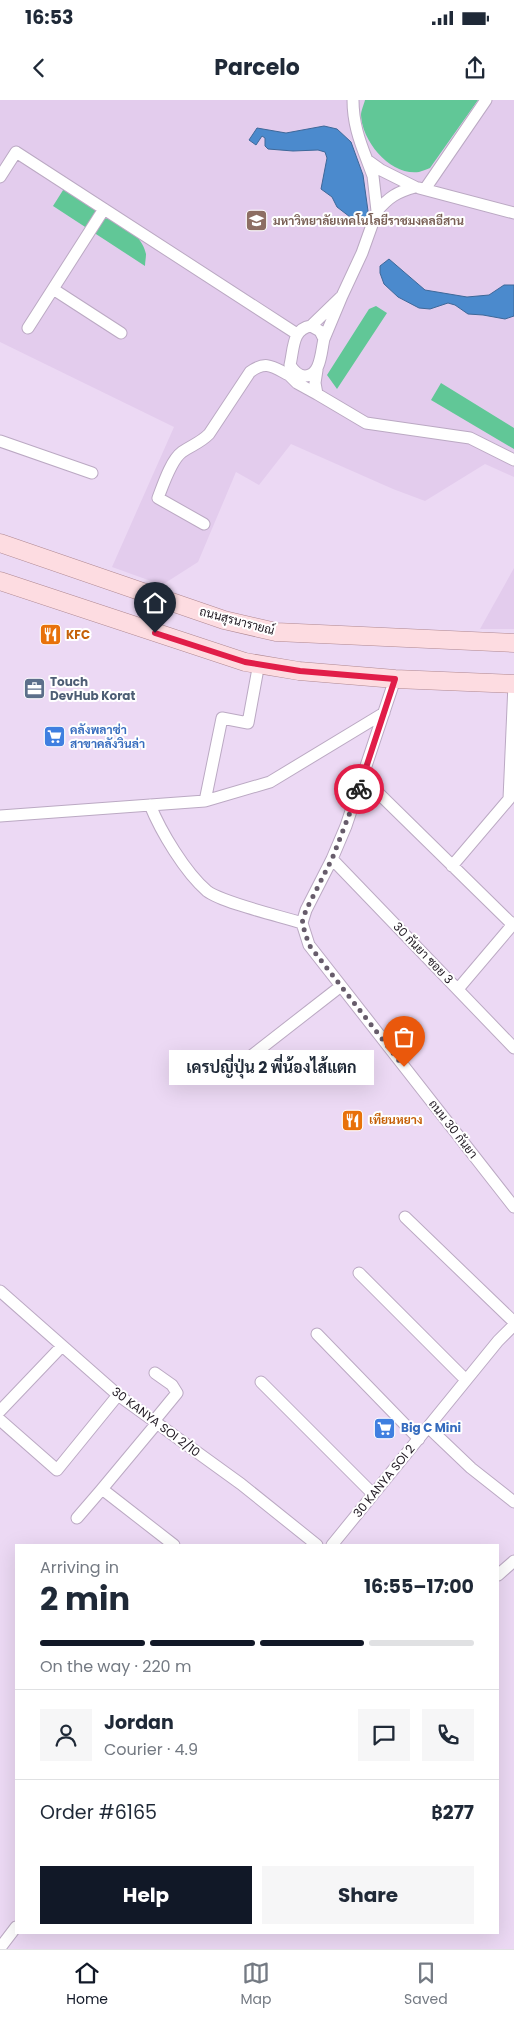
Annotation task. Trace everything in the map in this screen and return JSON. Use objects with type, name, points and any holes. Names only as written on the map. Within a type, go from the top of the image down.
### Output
[{"type":"main road","name":"ถนนสุรนารายณ์","points":[[0,542],[224,620],[276,632],[514,643]]},
{"type":"main road","points":[[0,581],[245,662],[300,671],[395,679],[514,684]]},
{"type":"street","points":[[353,100],[353,115],[359,140],[373,176],[377,210]]},
{"type":"street","points":[[317,394],[315,383],[324,339],[362,253],[377,210],[386,200],[399,191],[420,188],[486,100]]},
{"type":"street","points":[[0,177],[16,152],[297,334]]},
{"type":"street","points":[[368,160],[381,170],[420,188],[514,213]]},
{"type":"street","points":[[28,328],[104,209]]},
{"type":"street","points":[[53,289],[121,333]]},
{"type":"street","points":[[311,326],[342,296]]},
{"type":"street","points":[[324,339],[320,331],[311,326],[303,327],[297,334],[290,370],[297,383],[366,423],[470,438],[514,460]]},
{"type":"street","points":[[204,524],[158,498],[176,457],[201,442],[209,434],[250,372],[258,366],[290,370],[302,376],[311,376],[317,370]]},
{"type":"street","points":[[1,444],[92,473]]},
{"type":"street","points":[[205,801],[222,718],[248,723],[259,663]]},
{"type":"street","points":[[150,805],[161,830],[190,872],[208,891],[226,900],[302,923],[306,910],[332,859],[363,778],[395,679]]},
{"type":"street","points":[[452,866],[509,799],[514,684]]},
{"type":"street","points":[[0,816],[205,801],[270,782],[384,714]]},
{"type":"street","points":[[363,778],[514,925],[458,989]]},
{"type":"street","name":"30 กันยา ซอย 3","points":[[332,859],[514,1048]]},
{"type":"street","name":"ถนน 30 กันยา","points":[[302,923],[309,945],[514,1208]]},
{"type":"street","points":[[224,1077],[341,986]]},
{"type":"street","points":[[405,1217],[513,1328]]},
{"type":"street","points":[[359,1273],[466,1380]]},
{"type":"street","name":"30 KANYA SOI 2/10","points":[[0,1291],[118,1395],[240,1484],[317,1544]]},
{"type":"street","name":"30 KANYA SOI 2","points":[[333,1544],[466,1380],[513,1328]]},
{"type":"street","points":[[317,1334],[419,1439]]},
{"type":"street","points":[[0,1411],[62,1346]]},
{"type":"street","points":[[77,1518],[177,1394],[172,1385],[156,1373]]},
{"type":"street","points":[[261,1382],[373,1494]]},
{"type":"street","points":[[0,1420],[57,1470],[118,1395]]},
{"type":"street","points":[[428,1427],[471,1468],[514,1502]]},
{"type":"street","points":[[102,1489],[173,1544]]},
{"type":"street","points":[[499,1574],[514,1561]]},
{"type":"street","points":[[0,1948],[15,1928]]},
{"type":"shaded area","name":"มหาวิทยาลัยเทคโนโลยีราชมงคลอีสาน","points":[[0,100],[514,100],[514,477],[485,464],[425,501],[291,444],[259,485],[236,472],[198,562],[162,585],[112,567],[174,427],[0,342]]},
{"type":"shaded area","points":[[514,568],[514,629],[480,629]]},
{"type":"green space","points":[[365,100],[478,100],[430,168],[419,172],[409,172],[398,169],[389,163],[372,146],[363,125],[361,113]]},
{"type":"green space","points":[[65,187],[112,215],[135,234],[146,254],[145,266],[53,206]]},
{"type":"green space","points":[[376,306],[387,313],[337,389],[327,375],[369,309]]},
{"type":"green space","points":[[441,383],[514,428],[514,449],[431,400]]},
{"type":"water","points":[[324,126],[337,129],[351,142],[363,175],[368,211],[364,224],[350,217],[337,207],[332,197],[321,189],[327,158],[325,152],[318,150],[268,149],[265,146],[265,138],[262,136],[256,145],[249,140],[257,128],[286,133]]},
{"type":"water","points":[[389,259],[425,290],[467,297],[489,295],[504,285],[514,285],[514,316],[505,319],[468,314],[455,305],[448,303],[430,309],[419,308],[398,297],[384,284],[380,273],[380,266]]},
{"type":"way so far","points":[[359,789],[332,859],[306,910],[302,923],[309,945],[404,1067]]},
{"type":"place","name":"มหาวิทยาลัยเทคโนโลยีราชมงคลอีสาน","points":[[257,221]]},
{"type":"place","name":"KFC","points":[[50,635]]},
{"type":"place","name":"Touch DevHub Korat","points":[[34,689]]},
{"type":"place","name":"คลังพลาซ่า สาขาคลังวินล่า","points":[[54,737]]},
{"type":"place","name":"เครปญี่ปุ่น 2 พี่น้องไส้แตก","points":[[404,1067]]},
{"type":"place","name":"เทียนหยาง","points":[[353,1120]]},
{"type":"place","name":"Big C Mini","points":[[385,1428]]},
{"type":"route","points":[[155,633],[245,662],[300,671],[395,679],[359,789]]}]
